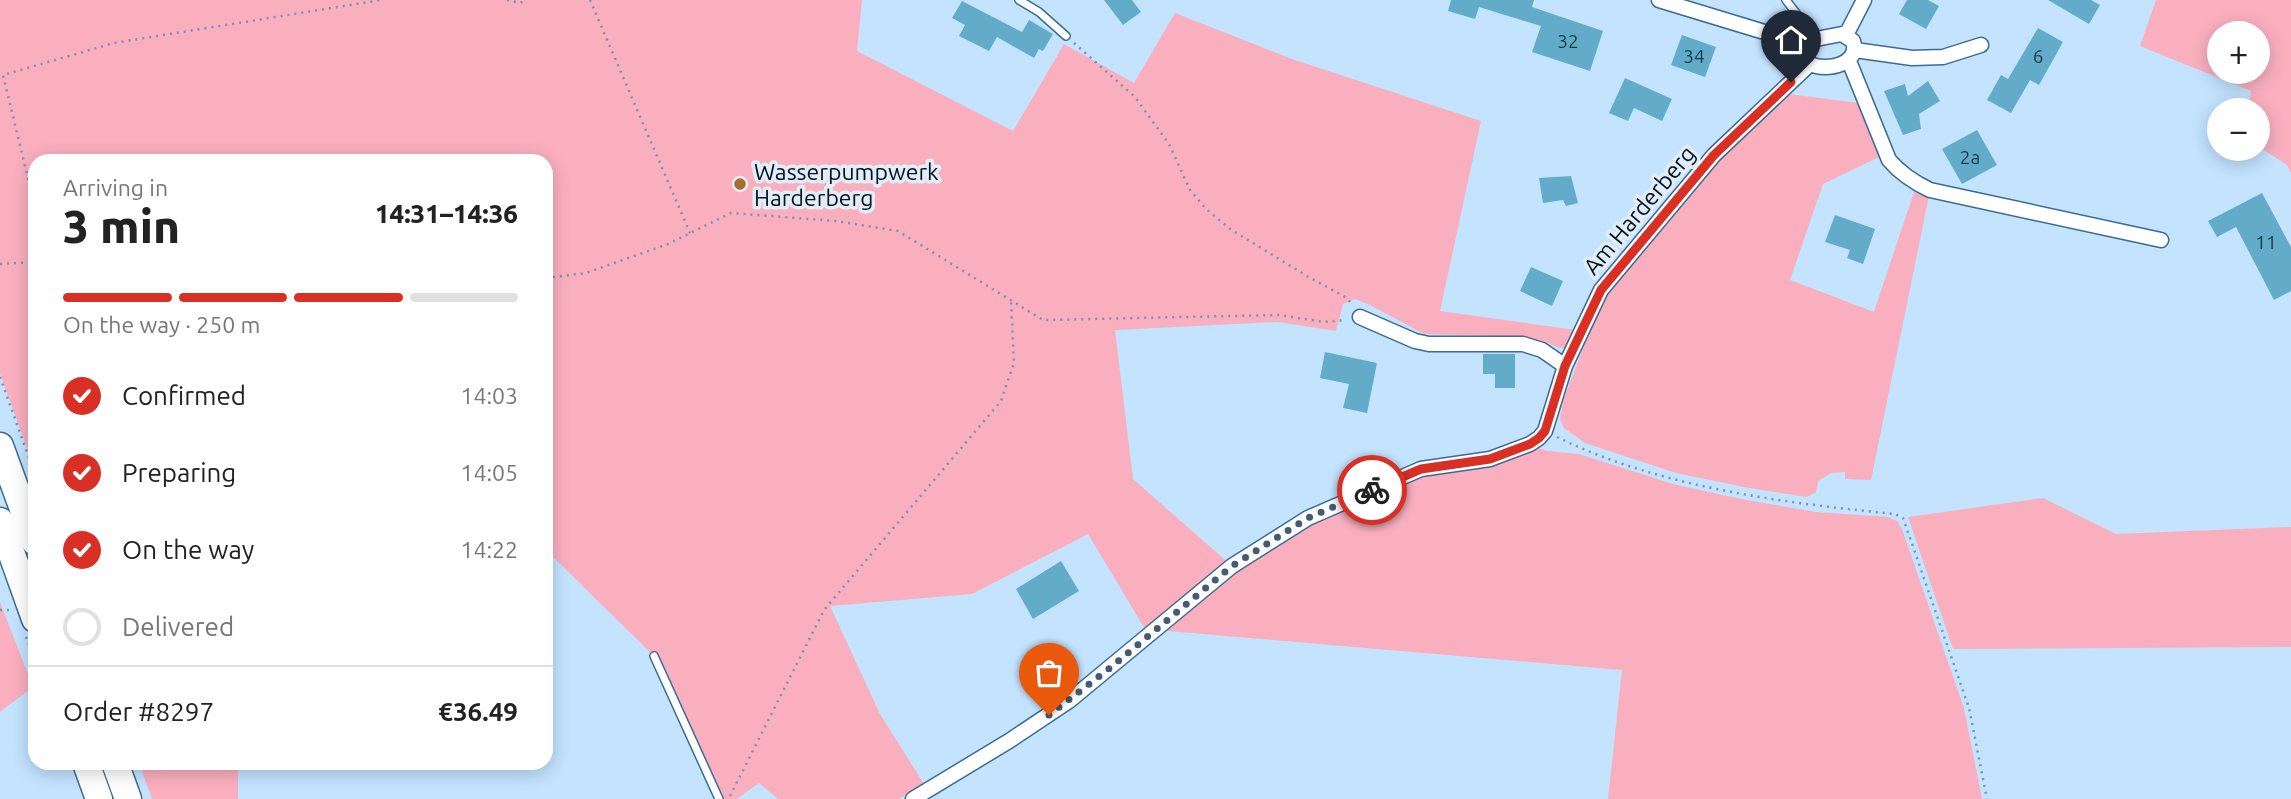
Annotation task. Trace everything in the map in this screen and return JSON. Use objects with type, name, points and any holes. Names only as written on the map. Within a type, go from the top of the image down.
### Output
[{"type":"highway","points":[[0,446],[28,523]]},
{"type":"highway","points":[[0,521],[28,599]]},
{"type":"highway","points":[[89,770],[99,799]]},
{"type":"highway","points":[[118,770],[128,799]]},
{"type":"street","points":[[1658,0],[1794,41],[1811,43],[1837,34],[1846,35],[1853,41],[1852,55],[1889,160],[1900,173],[1915,183],[1930,190],[2161,240]]},
{"type":"street","points":[[1846,35],[1864,0]]},
{"type":"street","points":[[1811,43],[1806,56],[1810,64],[1823,67],[1852,55],[1943,57],[1980,45]]},
{"type":"street","name":"Am Harderberg","points":[[1545,431],[1565,366],[1601,290],[1714,155],[1810,64]]},
{"type":"street","points":[[1360,317],[1415,341],[1429,344],[1523,344],[1534,347],[1565,366]]},
{"type":"street","points":[[913,799],[1069,701],[1232,566],[1308,518],[1421,469],[1490,459],[1530,444],[1545,431]]},
{"type":"lane","points":[[1019,0],[1040,12],[1066,36]]},
{"type":"lane","points":[[1786,0],[1811,43]]},
{"type":"lane","points":[[654,656],[719,799]]},
{"type":"path","points":[[28,179],[3,75],[114,43],[381,0]]},
{"type":"path","points":[[507,0],[520,3],[526,0]]},
{"type":"path","points":[[590,0],[690,233]]},
{"type":"path","points":[[553,277],[586,273],[667,244],[731,213],[836,220],[898,231],[1043,320],[1279,315],[1324,322],[1360,317],[1347,298],[1230,229],[1206,209],[1190,190],[1169,145],[1135,97],[1066,36]]},
{"type":"path","points":[[0,264],[28,262]]},
{"type":"path","points":[[729,799],[824,610],[1001,401],[1014,363],[1011,300]]},
{"type":"path","points":[[0,377],[28,455]]},
{"type":"path","points":[[1545,431],[1581,449],[1674,479],[1809,505],[1895,514],[1903,518],[1969,708],[1987,799]]},
{"type":"shaded area","points":[[0,0],[862,0],[857,51],[1013,131],[1064,44],[1134,83],[1175,13],[1292,59],[1481,121],[1440,311],[1575,330],[1566,348],[1525,337],[1424,334],[1355,299],[1343,304],[1336,331],[1278,322],[1115,330],[1133,479],[1232,566],[1308,518],[1421,469],[1514,449],[1539,448],[1579,454],[1673,484],[1741,499],[1816,512],[1888,517],[1897,521],[1902,529],[1964,708],[1982,799],[1608,799],[1622,670],[1145,629],[1088,534],[972,594],[830,606],[880,714],[924,784],[899,799],[778,799],[759,783],[737,799],[719,799],[654,656],[553,557],[553,154],[28,154],[28,451],[0,374]]},
{"type":"shaded area","points":[[2156,0],[2291,0],[2291,173],[2287,165],[2270,154],[2270,98],[2250,98],[2251,91],[2234,84],[2270,84],[2270,21],[2207,21],[2207,73],[2140,46]]},
{"type":"shaded area","points":[[1789,94],[1858,103],[1879,157],[1823,184],[1790,280],[1874,312],[1914,192],[1929,196],[1871,480],[1845,479],[1845,472],[1831,473],[1818,481],[1816,492],[1807,497],[1676,473],[1585,443],[1564,428],[1560,419],[1563,401],[1605,292],[1719,159]]},
{"type":"shaded area","points":[[2043,498],[2116,534],[2291,527],[2291,647],[1953,649],[1908,517]]},
{"type":"shaded area","points":[[0,602],[28,674],[28,691],[0,712]]},
{"type":"shaded area","points":[[142,770],[238,770],[238,799],[152,799]]},
{"type":"building","points":[[1104,0],[1132,0],[1141,12],[1123,25]]},
{"type":"building","points":[[1451,0],[1534,0],[1532,7],[1603,31],[1590,71],[1532,52],[1541,26],[1479,7],[1475,19],[1448,11]]},
{"type":"building","points":[[1907,0],[1928,0],[1939,6],[1926,29],[1899,14]]},
{"type":"building","points":[[2048,0],[2091,0],[2100,5],[2089,24]]},
{"type":"building","points":[[962,1],[1022,32],[1029,20],[1053,34],[1043,51],[1039,49],[1034,58],[997,37],[989,51],[959,36],[965,25],[952,18]]},
{"type":"building","points":[[2038,28],[2063,42],[2039,85],[2030,80],[2011,113],[1987,100],[2001,75],[2008,79]]},
{"type":"building","points":[[1682,35],[1716,47],[1705,77],[1671,65]]},
{"type":"building","points":[[1625,78],[1672,99],[1662,121],[1634,108],[1628,121],[1609,113]]},
{"type":"building","points":[[1928,81],[1940,101],[1919,114],[1921,129],[1903,135],[1884,91],[1905,84],[1908,96]]},
{"type":"building","points":[[1977,130],[1997,165],[1962,184],[1942,149]]},
{"type":"building","points":[[1571,176],[1578,203],[1566,206],[1563,200],[1543,203],[1539,178]]},
{"type":"building","points":[[2262,193],[2291,247],[2291,291],[2274,300],[2236,227],[2217,237],[2208,221]]},
{"type":"building","points":[[1835,215],[1875,229],[1863,264],[1847,258],[1850,250],[1825,242]]},
{"type":"building","points":[[1531,267],[1563,281],[1552,306],[1520,291]]},
{"type":"building","points":[[1325,352],[1377,363],[1367,413],[1343,408],[1349,384],[1320,378]]},
{"type":"building","points":[[1483,354],[1515,354],[1515,388],[1495,388],[1495,374],[1483,374]]},
{"type":"building","points":[[1061,561],[1079,591],[1033,619],[1016,589]]},
{"type":"way so far","points":[[1049,715],[1232,566],[1308,518],[1372,490]]},
{"type":"place","name":"Wasserpumpwerk Harderberg","points":[[740,184]]},
{"type":"route","points":[[1372,490],[1421,469],[1490,459],[1539,438],[1545,431],[1565,366],[1601,290],[1714,155],[1791,82]]}]
